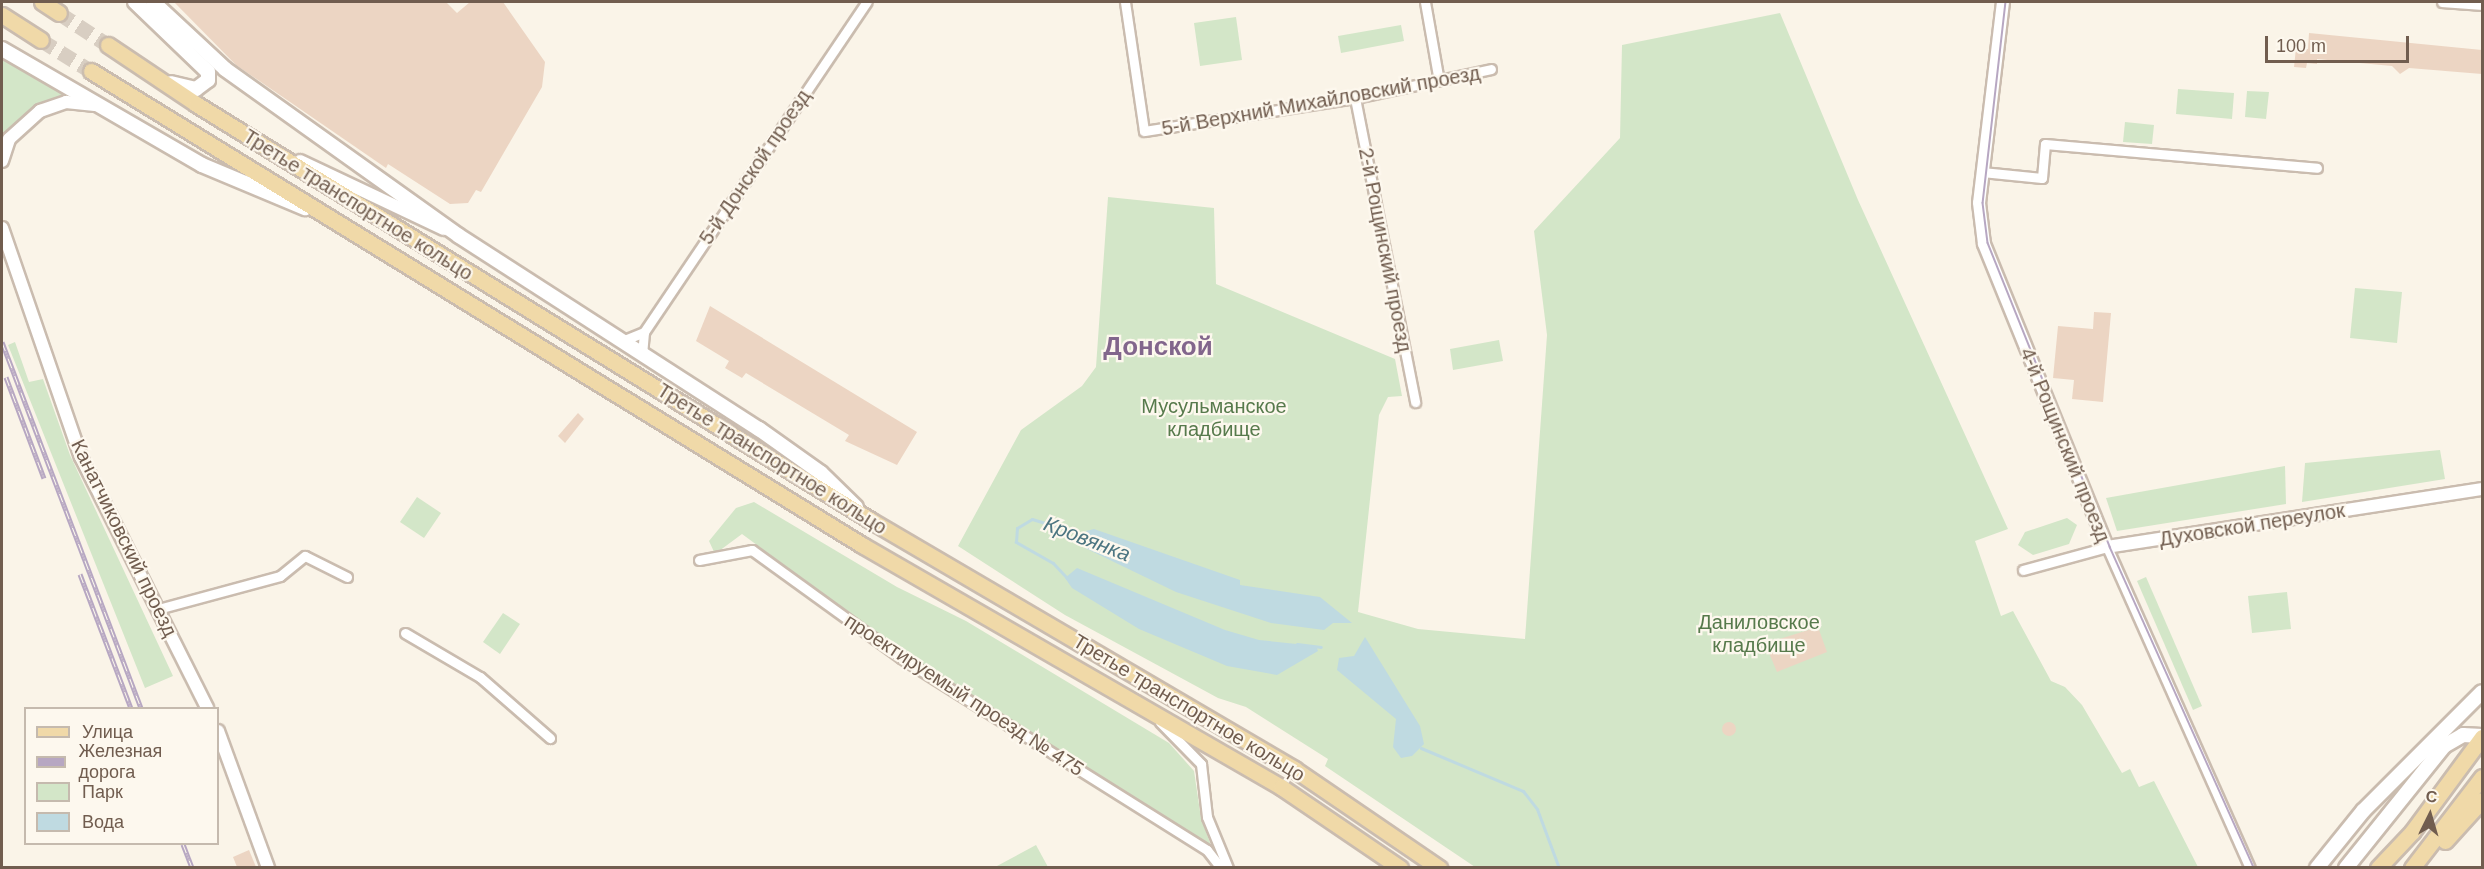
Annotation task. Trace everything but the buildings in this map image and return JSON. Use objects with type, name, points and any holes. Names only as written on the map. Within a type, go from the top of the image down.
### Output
[{"type":"main road","points":[[42,2],[59,13]]},
{"type":"main road","points":[[135,2],[206,69],[208,80],[196,89],[183,88],[137,65]]},
{"type":"main road","points":[[153,2],[225,69],[459,236],[642,356],[768,435],[821,473],[870,520]]},
{"type":"main road","points":[[2,15],[41,40]]},
{"type":"main road","name":"Третье транспортное кольцо","points":[[108,45],[214,116],[870,520],[1275,758],[1439,867]]},
{"type":"main road","points":[[2,49],[219,174],[326,216]]},
{"type":"main road","name":"Третье транспортное кольцо","points":[[91,71],[862,545],[1281,787],[1400,867]]},
{"type":"main road","points":[[2317,867],[2363,811],[2482,692]]},
{"type":"main road","points":[[2346,867],[2444,746],[2463,735],[2482,736]]},
{"type":"main road","points":[[2378,867],[2412,832],[2482,736]]},
{"type":"main road","points":[[2412,867],[2482,777]]},
{"type":"main road","points":[[2421,867],[2482,800]]},
{"type":"street","name":"5-й Донской проезд","points":[[642,356],[644,332],[867,2]]},
{"type":"street","name":"5-й Верхний Михайловский проезд","points":[[1125,2],[1141,125],[1150,132],[1355,98],[1491,69]]},
{"type":"street","points":[[1425,2],[1439,81]]},
{"type":"street","name":"4-й Рощинский проезд","points":[[2003,2],[1979,203],[1984,244],[2107,547],[2250,867]]},
{"type":"street","points":[[2442,2],[2482,5]]},
{"type":"street","name":"2-й Рощинский проезд","points":[[1355,98],[1415,402]]},
{"type":"street","points":[[2,161],[15,132],[40,111],[82,102],[114,113]]},
{"type":"street","points":[[214,116],[371,198],[459,236]]},
{"type":"street","points":[[1983,172],[2042,178],[2045,144],[2317,168]]},
{"type":"street","name":"Канатчиковский проезд","points":[[2,228],[81,457],[207,707]]},
{"type":"street","points":[[622,341],[644,332]]},
{"type":"street","name":"Духовской переулок","points":[[2023,570],[2107,547],[2482,489]]},
{"type":"street","name":"проектируемый проезд № 475","points":[[699,560],[752,550],[901,658],[1207,850],[1221,867]]},
{"type":"street","points":[[158,609],[280,576],[304,556],[346,577]]},
{"type":"street","points":[[405,633],[480,676],[550,738]]},
{"type":"street","points":[[1145,707],[1201,764],[1207,817],[1228,867]]},
{"type":"street","points":[[219,734],[268,867]]},
{"type":"green space","name":"Даниловское кладбище","points":[[1780,13],[1858,200],[2008,529],[1975,541],[2001,616],[2013,611],[2051,681],[2065,687],[2082,705],[2122,773],[2130,769],[2139,787],[2154,781],[2198,867],[1475,867],[1325,766],[1328,759],[1246,707],[1218,698],[1065,615],[958,546],[1021,430],[1082,386],[1096,367],[1108,197],[1214,208],[1216,284],[1395,359],[1402,396],[1388,397],[1379,415],[1358,612],[1418,629],[1525,639],[1547,335],[1534,231],[1620,138],[1622,45]]},
{"type":"green space","points":[[1236,17],[1242,60],[1200,66],[1194,23]]},
{"type":"green space","points":[[1401,25],[1404,41],[1341,53],[1338,36]]},
{"type":"green space","points":[[2,55],[74,97],[64,99],[2,147]]},
{"type":"green space","points":[[2178,89],[2234,93],[2232,119],[2176,114]]},
{"type":"green space","points":[[2247,91],[2269,92],[2266,119],[2245,117]]},
{"type":"green space","points":[[2125,122],[2154,125],[2152,144],[2123,142]]},
{"type":"green space","points":[[2355,288],[2402,292],[2397,343],[2350,338]]},
{"type":"green space","points":[[1499,340],[1503,361],[1453,370],[1450,349]]},
{"type":"green space","points":[[15,342],[29,382],[43,379],[70,455],[173,676],[145,688],[8,345]]},
{"type":"green space","points":[[2440,450],[2445,479],[2302,502],[2305,463]]},
{"type":"green space","points":[[2285,466],[2286,504],[2117,531],[2106,498]]},
{"type":"green space","points":[[417,497],[441,513],[424,538],[400,522]]},
{"type":"green space","points":[[754,502],[897,587],[966,621],[1169,743],[1194,771],[1201,818],[1217,862],[898,662],[756,556],[761,548],[742,534],[715,554],[709,541],[736,508]]},
{"type":"green space","points":[[2067,518],[2077,525],[2069,544],[2033,555],[2018,545],[2025,532]]},
{"type":"green space","points":[[2146,577],[2202,706],[2193,710],[2137,581]]},
{"type":"green space","points":[[2287,592],[2291,629],[2252,633],[2248,596]]},
{"type":"green space","points":[[503,613],[520,624],[500,654],[483,642]]},
{"type":"green space","points":[[1036,845],[1048,867],[997,866]]},
{"type":"water","points":[[1094,529],[1240,580],[1240,585],[1320,597],[1352,623],[1333,623],[1324,630],[1271,623],[1176,592],[1085,548],[1086,531]]},
{"type":"water","points":[[1077,568],[1225,630],[1259,640],[1316,646],[1318,651],[1277,675],[1227,666],[1139,629],[1072,588],[1065,578]]},
{"type":"water","points":[[1365,637],[1420,726],[1424,744],[1412,756],[1401,758],[1393,747],[1396,719],[1337,670],[1339,658],[1354,656]]},
{"type":"waterway","name":"Кровянка","points":[[1068,579],[1053,563],[1016,542],[1017,528],[1032,519],[1087,536]]},
{"type":"waterway","name":"Кровянка","points":[[1297,644],[1321,647]]},
{"type":"waterway","name":"Кровянка","points":[[1421,748],[1523,791],[1537,809],[1559,868]]},
{"type":"tunnel","points":[[59,13],[108,45]]},
{"type":"tunnel","points":[[41,40],[91,71]]},
{"type":"tram line","points":[[2006,2],[1983,203],[1988,243],[2110,547],[2254,868]]},
{"type":"railway","points":[[2,342],[141,707]]},
{"type":"railway","points":[[6,377],[44,478]]},
{"type":"railway","points":[[80,574],[131,707]]},
{"type":"railway","points":[[183,845],[192,868]]},
{"type":"district","name":"Донской","points":[[1158,347]]},
{"type":"park label","name":"Мусульманское кладбище","points":[[1214,418]]}]
